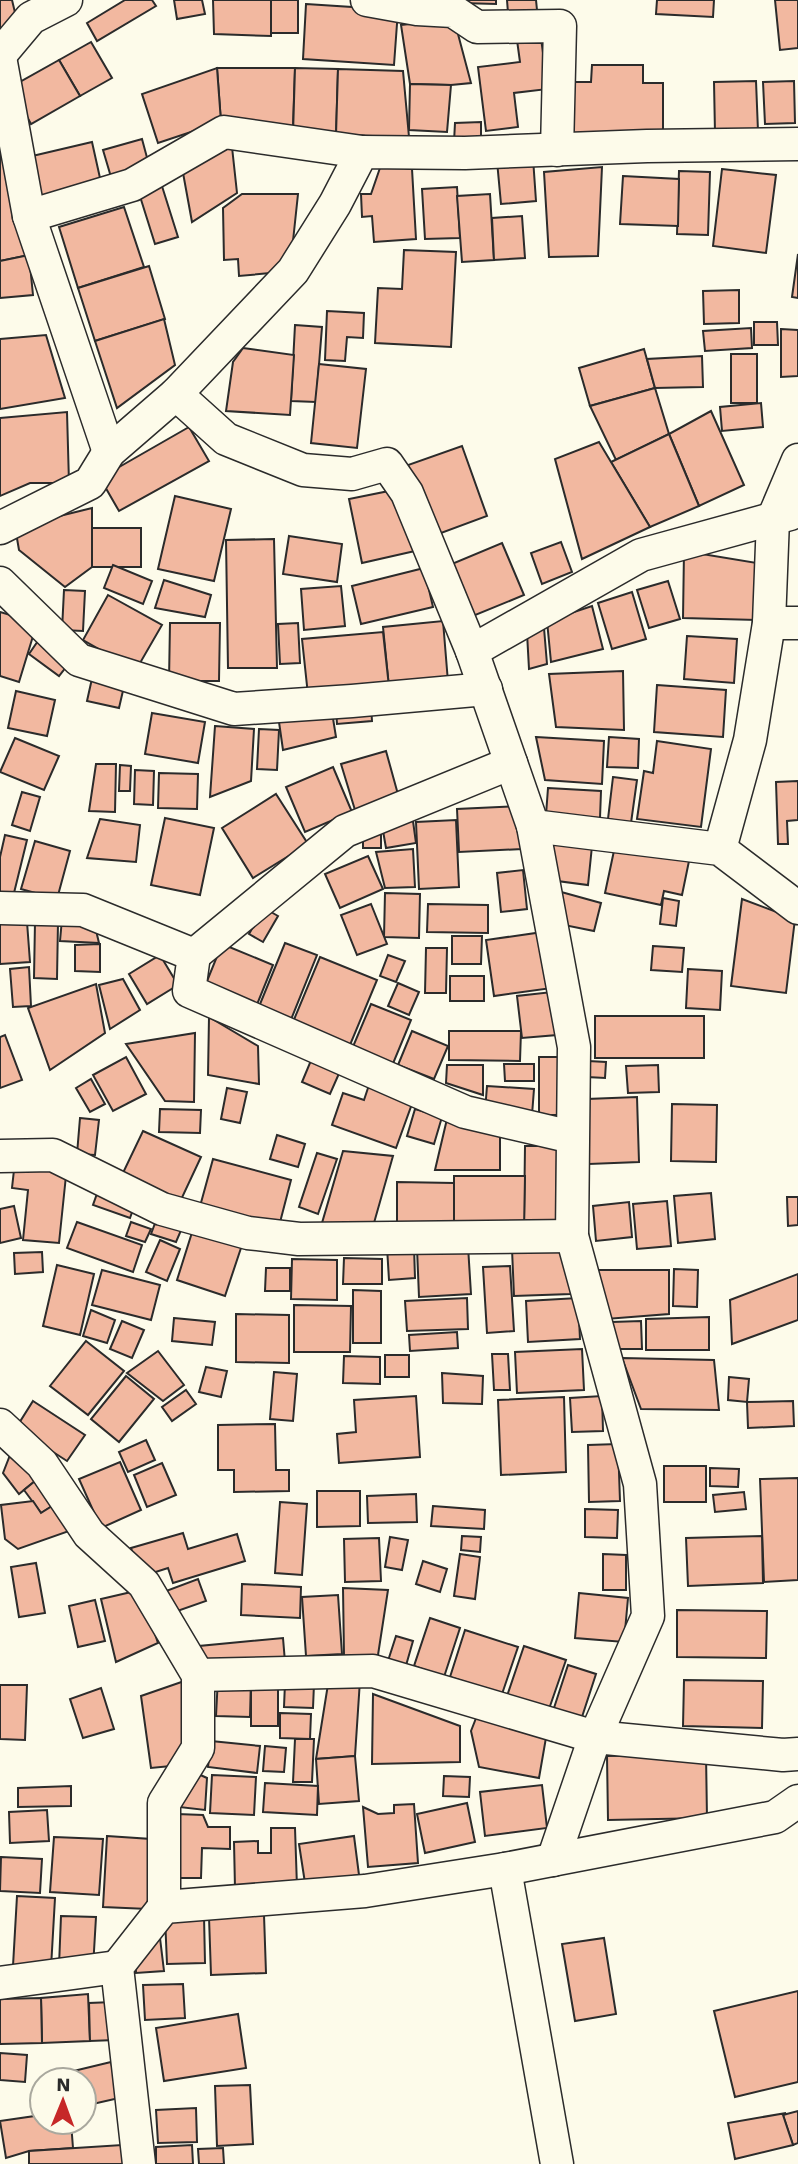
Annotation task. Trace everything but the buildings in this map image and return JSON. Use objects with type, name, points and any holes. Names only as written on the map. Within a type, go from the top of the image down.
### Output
[{"type":"street","points":[[66,0],[30,9],[0,56],[29,216],[108,452]]},
{"type":"street","points":[[367,0],[417,9],[453,11],[477,27],[560,26],[557,150]]},
{"type":"street","points":[[29,216],[132,185],[224,132],[362,152],[465,153],[798,144]]},
{"type":"street","points":[[0,528],[90,483],[108,452],[176,394],[293,271],[335,204],[362,152]]},
{"type":"street","points":[[176,394],[226,439],[303,470],[352,474],[387,464],[407,493],[472,651],[533,826],[574,1047],[572,1236],[640,1484],[648,1616],[595,1737],[553,1860]]},
{"type":"street","points":[[720,849],[783,623],[786,515],[798,460]]},
{"type":"street","points":[[472,651],[641,555],[786,515]]},
{"type":"street","points":[[0,583],[79,660],[234,709],[486,688]]},
{"type":"street","points":[[511,762],[345,831],[194,955],[188,991],[464,1112],[572,1137]]},
{"type":"street","points":[[533,826],[720,849],[798,908]]},
{"type":"street","points":[[0,908],[83,910],[194,955]]},
{"type":"street","points":[[0,1156],[52,1155],[162,1209],[248,1233],[299,1239],[572,1236]]},
{"type":"street","points":[[0,1425],[43,1464],[89,1534],[144,1584],[198,1675],[198,1748],[164,1803],[164,1907],[117,1967],[0,1983]]},
{"type":"street","points":[[198,1675],[373,1671],[595,1737],[783,1755],[798,1754]]},
{"type":"street","points":[[164,1907],[365,1891],[505,1869],[775,1818],[798,1801]]},
{"type":"street","points":[[505,1869],[557,2164]]},
{"type":"street","points":[[117,1967],[139,2164]]}]
